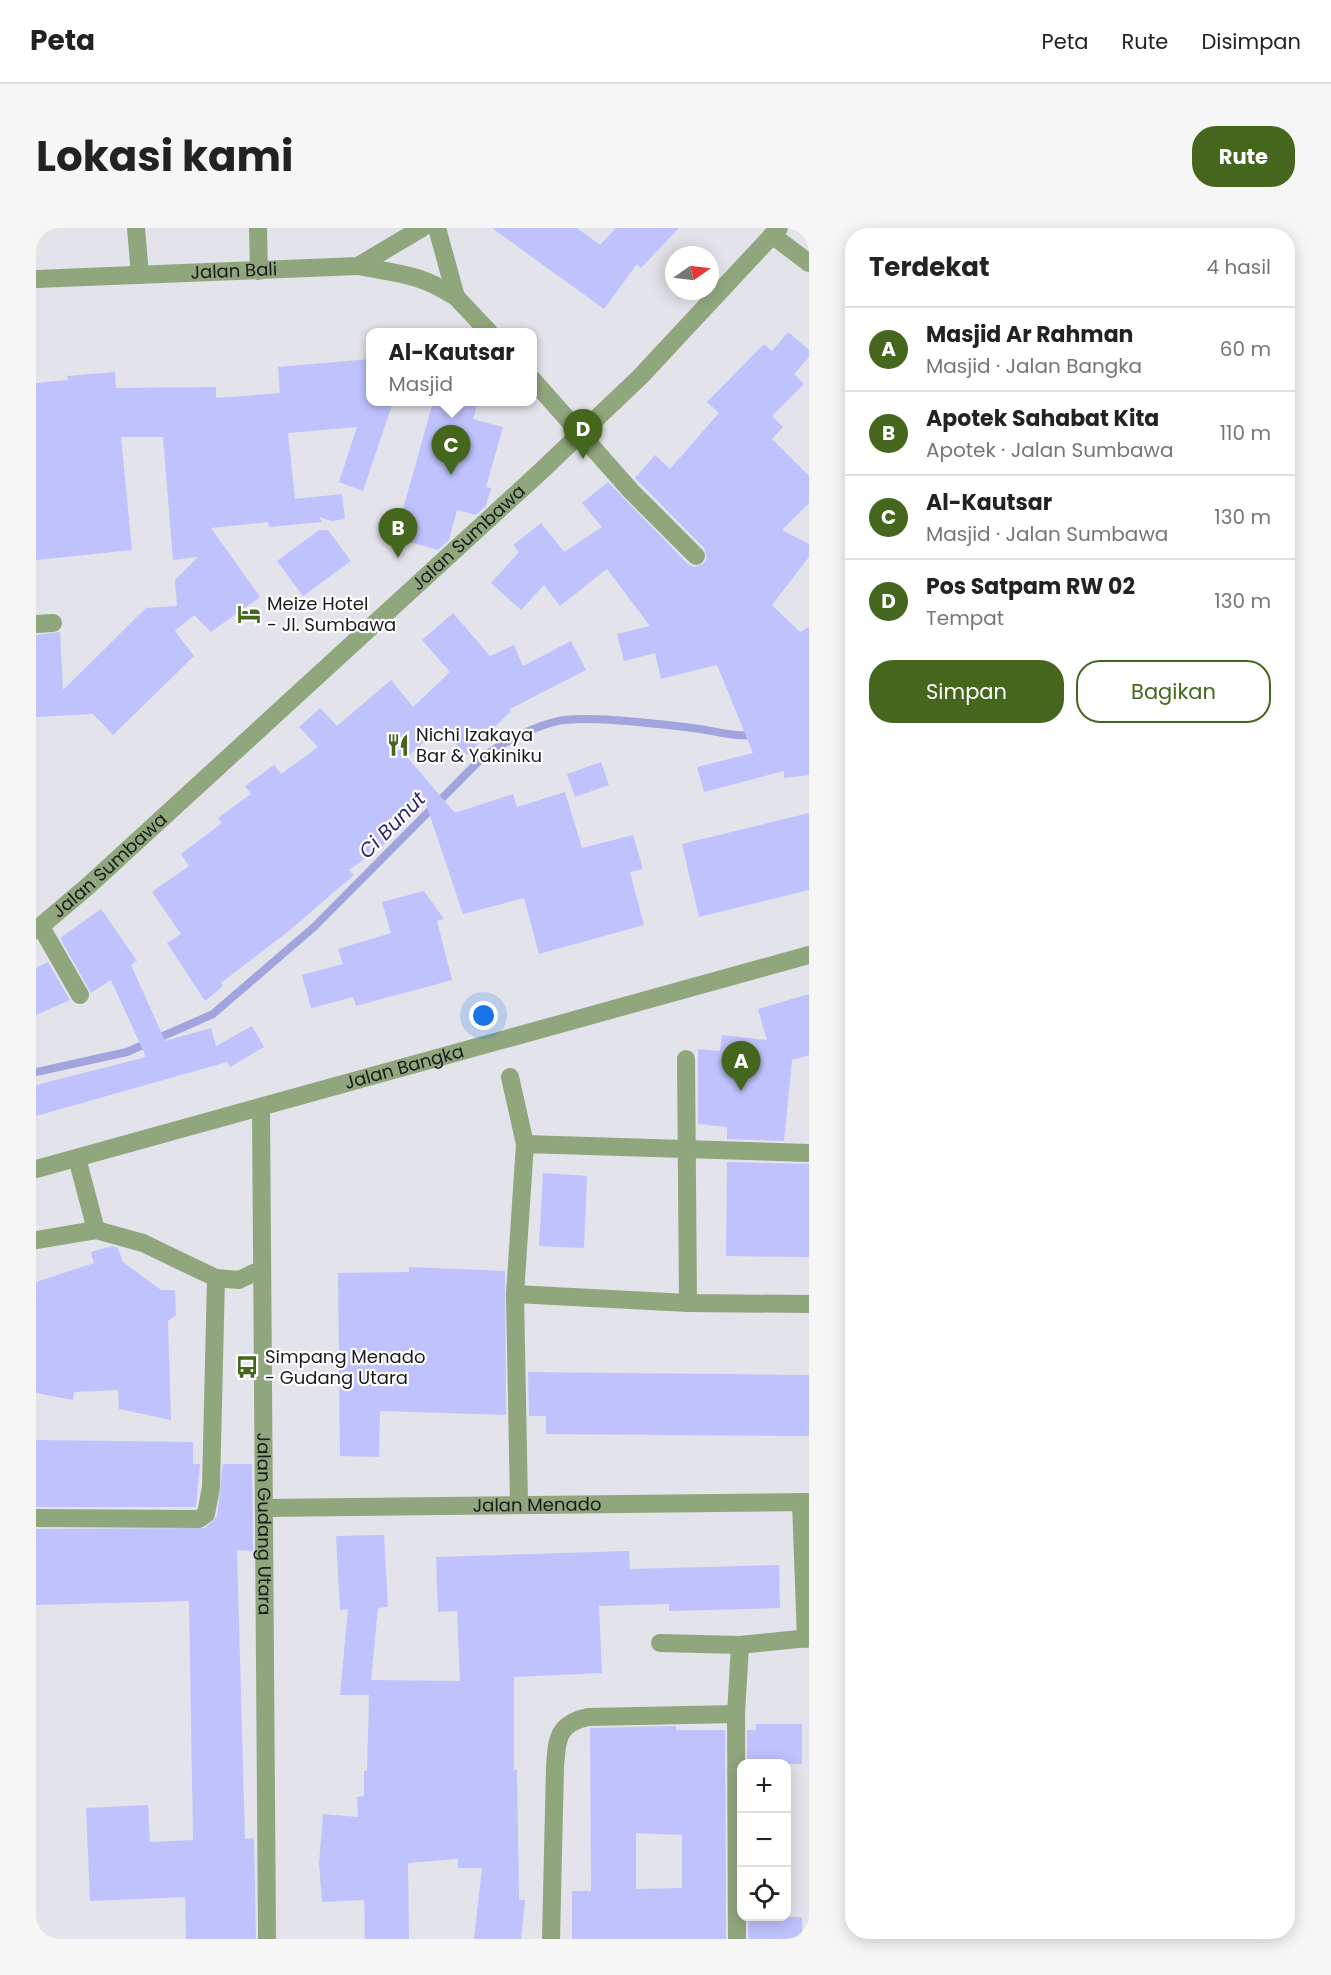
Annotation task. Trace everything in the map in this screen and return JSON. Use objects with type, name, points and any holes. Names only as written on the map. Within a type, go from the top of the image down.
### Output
[{"type":"street","points":[[136,228],[140,275]]},
{"type":"street","points":[[258,228],[259,272]]},
{"type":"street","name":"Jalan Bali","points":[[36,279],[259,272],[358,266],[422,228]]},
{"type":"street","points":[[437,228],[456,297]]},
{"type":"street","points":[[775,232],[809,263]]},
{"type":"street","name":"Jalan Sumbawa","points":[[38,929],[640,377],[775,232]]},
{"type":"street","points":[[358,266],[409,274],[432,282],[456,297],[484,328]]},
{"type":"street","points":[[537,384],[631,491],[696,556]]},
{"type":"street","points":[[38,929],[80,995]]},
{"type":"street","name":"Jalan Bangka","points":[[36,1169],[809,955]]},
{"type":"street","points":[[686,1059],[688,1303]]},
{"type":"street","points":[[510,1077],[525,1144],[514,1294],[519,1505]]},
{"type":"street","name":"Jalan Gudang Utara","points":[[261,1108],[267,1939]]},
{"type":"street","points":[[525,1144],[809,1152]]},
{"type":"street","points":[[77,1158],[96,1230]]},
{"type":"street","points":[[36,1240],[96,1230],[142,1243],[216,1278],[239,1280],[262,1269]]},
{"type":"street","points":[[36,1518],[199,1519],[206,1514],[211,1486],[216,1278]]},
{"type":"street","points":[[514,1294],[688,1303],[809,1304]]},
{"type":"street","points":[[660,1643],[740,1645],[808,1639],[805,1502]]},
{"type":"street","name":"Jalan Menado","points":[[264,1508],[805,1502]]},
{"type":"street","points":[[737,1939],[736,1714],[740,1645]]},
{"type":"street","points":[[551,1939],[555,1767],[557,1744],[562,1731],[571,1721],[588,1717],[736,1714]]},
{"type":"building","points":[[492,228],[577,228],[600,245],[616,228],[679,228],[641,268],[637,264],[604,309]]},
{"type":"building","points":[[788,332],[809,350],[809,357],[794,374],[804,384],[772,416],[783,427],[772,439],[809,476],[809,503],[782,530],[809,544],[809,557],[772,605],[800,632],[809,627],[809,775],[784,778],[784,771],[704,792],[697,767],[753,753],[717,665],[661,679],[655,653],[624,661],[617,634],[650,626],[607,569],[560,606],[544,585],[521,610],[491,583],[519,552],[513,545],[541,523],[564,552],[602,527],[582,503],[608,482],[688,564],[694,567],[703,564],[707,558],[704,548],[635,478],[655,455],[670,469],[719,413],[707,402],[764,344],[772,351]]},
{"type":"building","points":[[366,359],[366,406],[392,406],[363,491],[339,482],[357,427],[288,433],[295,499],[342,494],[345,519],[332,521],[319,517],[322,522],[269,527],[268,522],[211,528],[260,597],[211,632],[194,615],[175,631],[194,656],[113,735],[93,714],[36,717],[36,635],[60,632],[63,690],[146,608],[177,606],[175,580],[198,557],[173,560],[163,437],[121,437],[132,550],[36,560],[36,383],[68,380],[67,376],[115,372],[116,388],[216,387],[216,398],[280,393],[278,367]]},
{"type":"building","points":[[432,406],[477,406],[473,419],[503,427],[486,487],[491,488],[486,506],[476,515],[457,510],[449,540],[438,550],[395,538]]},
{"type":"building","points":[[319,530],[328,530],[351,561],[303,596],[277,561]]},
{"type":"building","points":[[453,613],[490,656],[514,645],[523,666],[571,641],[586,670],[510,709],[511,711],[467,755],[440,728],[407,757],[455,813],[513,794],[517,807],[565,792],[582,848],[633,835],[643,869],[630,872],[644,925],[539,954],[524,898],[463,914],[423,795],[379,827],[389,841],[349,870],[354,875],[290,930],[221,983],[223,986],[205,1001],[167,943],[181,934],[152,892],[189,866],[181,854],[222,823],[218,818],[251,794],[245,786],[274,765],[281,774],[318,747],[299,727],[320,708],[337,726],[391,680],[413,707],[450,672],[422,640]]},
{"type":"building","points":[[601,762],[609,785],[575,797],[567,774]]},
{"type":"building","points":[[809,813],[809,890],[699,917],[682,844]]},
{"type":"building","points":[[424,891],[444,919],[437,921],[452,980],[356,1006],[353,997],[311,1008],[302,975],[343,964],[338,949],[391,933],[382,902]]},
{"type":"building","points":[[101,909],[137,961],[131,965],[165,1041],[211,1028],[216,1046],[252,1026],[264,1047],[230,1067],[227,1062],[36,1116],[36,1085],[146,1057],[111,980],[91,993],[60,938]]},
{"type":"building","points":[[48,962],[70,1000],[36,1015],[36,968]]},
{"type":"building","points":[[809,994],[809,1055],[792,1060],[784,1141],[727,1139],[727,1127],[698,1124],[698,1049],[720,1051],[722,1035],[767,1040],[758,1009]]},
{"type":"building","points":[[727,1162],[809,1164],[809,1257],[726,1256]]},
{"type":"building","points":[[543,1173],[587,1176],[584,1248],[539,1246]]},
{"type":"building","points":[[113,1246],[118,1248],[123,1262],[161,1290],[175,1290],[176,1315],[168,1321],[171,1420],[119,1409],[118,1390],[74,1392],[73,1400],[36,1393],[36,1282],[94,1263],[91,1252]]},
{"type":"building","points":[[409,1267],[505,1271],[506,1415],[380,1411],[379,1457],[340,1456],[338,1273],[409,1272]]},
{"type":"building","points":[[528,1372],[809,1375],[809,1436],[546,1434],[546,1416],[529,1416]]},
{"type":"building","points":[[36,1440],[193,1442],[193,1464],[200,1464],[196,1507],[36,1507]]},
{"type":"building","points":[[223,1464],[252,1464],[253,1551],[237,1550],[245,1839],[254,1838],[256,1939],[186,1939],[185,1897],[90,1901],[86,1808],[148,1805],[150,1842],[193,1840],[189,1601],[36,1605],[36,1529],[205,1528],[217,1516]]},
{"type":"building","points":[[384,1535],[388,1607],[378,1608],[371,1680],[460,1681],[457,1611],[438,1612],[436,1557],[629,1551],[630,1569],[779,1565],[780,1608],[669,1611],[669,1604],[599,1606],[602,1673],[514,1677],[514,1770],[517,1770],[519,1900],[525,1900],[521,1939],[474,1939],[482,1868],[458,1868],[458,1859],[408,1863],[409,1939],[365,1939],[364,1900],[322,1902],[319,1863],[323,1814],[358,1817],[357,1797],[364,1796],[364,1771],[367,1771],[369,1695],[340,1695],[348,1609],[340,1610],[336,1536]]},
{"type":"building","points":[[756,1724],[802,1724],[802,1764],[791,1764],[791,1759],[747,1759],[747,1730],[756,1730]]},
{"type":"building","points":[[676,1726],[676,1730],[725,1730],[726,1939],[572,1939],[572,1891],[591,1891],[590,1728]],"holes":[[[636,1833],[682,1835],[682,1888],[636,1889]]]},
{"type":"building","points":[[791,1917],[802,1917],[802,1939],[748,1939],[748,1921],[791,1921]]},
{"type":"waterway","name":"Ci Bunut","points":[[36,1072],[127,1052],[213,1014],[314,927],[484,756],[526,732],[554,722],[583,719],[647,723],[734,735],[755,735]]},
{"type":"place","name":"Pos Satpam RW 02","points":[[583,459]]},
{"type":"place","name":"Al-Kautsar","points":[[451,475]]},
{"type":"place","name":"Apotek Sahabat Kita","points":[[398,558]]},
{"type":"place","name":"Meize Hotel - Jl. Sumbawa","points":[[249,614]]},
{"type":"place","name":"Nichi Izakaya Bar & Yakiniku","points":[[398,745]]},
{"type":"place","name":"Masjid Ar Rahman","points":[[741,1091]]},
{"type":"place","name":"Simpang Menado - Gudang Utara","points":[[247,1367]]}]
